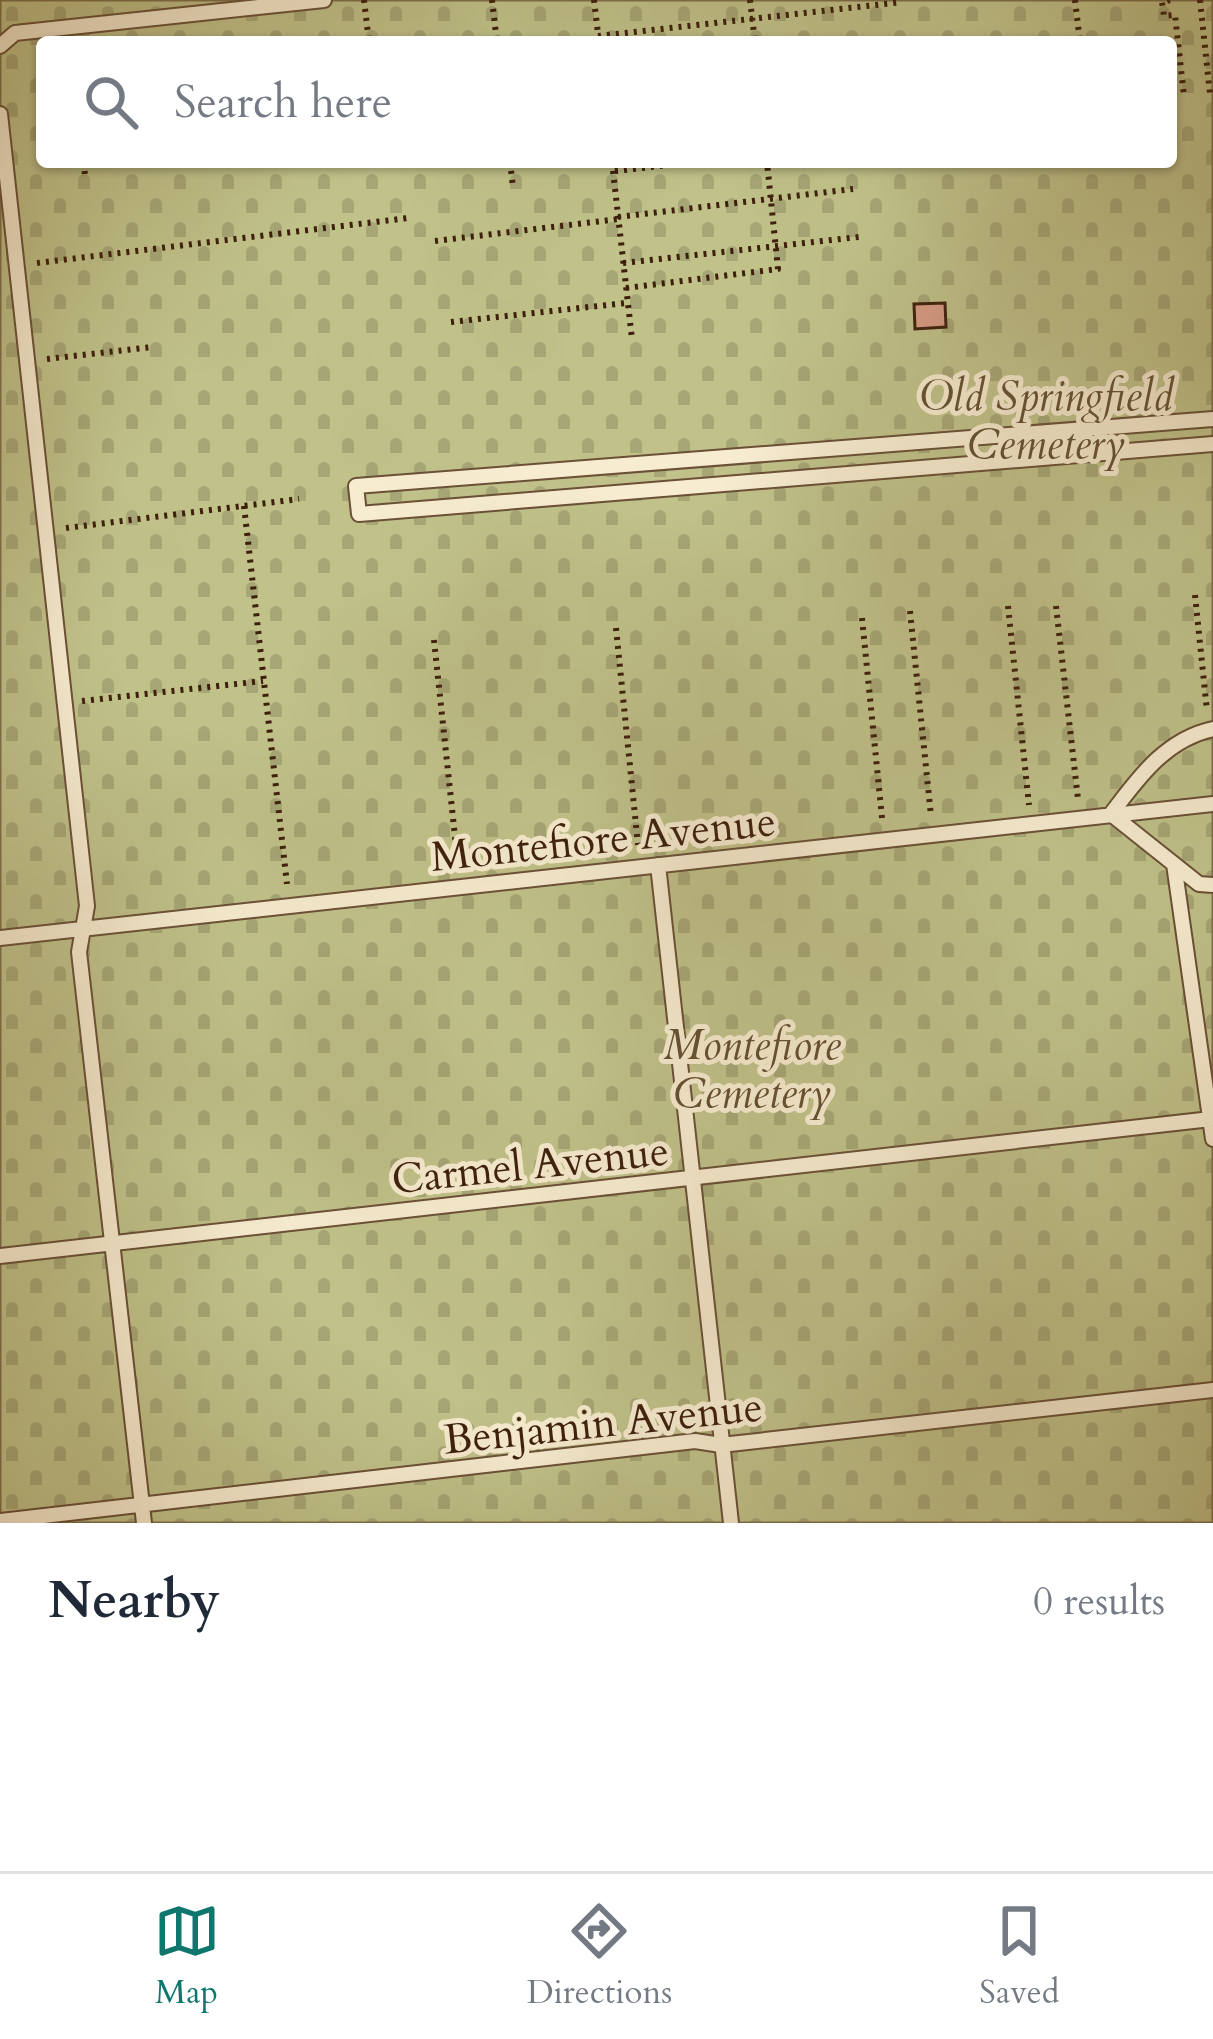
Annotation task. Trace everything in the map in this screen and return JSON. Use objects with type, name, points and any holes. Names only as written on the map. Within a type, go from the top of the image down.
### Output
[{"type":"lane","points":[[1,44],[15,33],[324,0]]},
{"type":"lane","points":[[0,114],[5,220],[15,265],[87,906],[79,952],[144,1523]]},
{"type":"lane","points":[[1213,419],[356,486],[359,514],[1213,444]]},
{"type":"lane","points":[[1211,729],[1158,757],[1112,814],[1199,884],[1213,885]]},
{"type":"lane","name":"Montefiore Avenue","points":[[0,938],[1213,804]]},
{"type":"lane","points":[[1174,864],[1213,1139]]},
{"type":"lane","points":[[658,865],[730,1523]]},
{"type":"lane","name":"Carmel Avenue","points":[[0,1256],[1210,1119]]},
{"type":"lane","name":"Benjamin Avenue","points":[[0,1521],[695,1441],[722,1444],[1213,1390]]},
{"type":"path","points":[[364,0],[367,36]]},
{"type":"path","points":[[492,0],[496,36]]},
{"type":"path","points":[[594,0],[599,36]]},
{"type":"path","points":[[750,0],[754,36]]},
{"type":"path","points":[[1075,0],[1079,36]]},
{"type":"path","points":[[1170,0],[1162,2],[1163,16],[1175,15],[1184,96]]},
{"type":"path","points":[[1200,0],[1210,94]]},
{"type":"path","points":[[622,36],[902,2]]},
{"type":"path","points":[[84,168],[85,176]]},
{"type":"path","points":[[511,168],[513,187]]},
{"type":"path","points":[[613,168],[632,339]]},
{"type":"path","points":[[626,288],[778,269],[768,168]]},
{"type":"path","points":[[435,241],[853,189]]},
{"type":"path","points":[[15,265],[408,218]]},
{"type":"path","points":[[623,263],[859,237]]},
{"type":"path","points":[[451,322],[628,303]]},
{"type":"path","points":[[26,361],[152,347]]},
{"type":"path","points":[[45,530],[299,499]]},
{"type":"path","points":[[244,506],[289,905]]},
{"type":"path","points":[[1195,595],[1211,729]]},
{"type":"path","points":[[1007,606],[1031,823]]},
{"type":"path","points":[[1056,606],[1081,818]]},
{"type":"path","points":[[910,611],[933,835]]},
{"type":"path","points":[[862,618],[884,840]]},
{"type":"path","points":[[616,628],[640,867]]},
{"type":"path","points":[[434,640],[460,887]]},
{"type":"path","points":[[64,703],[263,682]]},
{"type":"green space","name":"Montefiore Cemetery","points":[[0,0],[1213,0],[1213,1523],[0,1523]]},
{"type":"building","points":[[945,303],[946,327],[915,329],[914,304]]},
{"type":"park label","name":"Old Springfield Cemetery","points":[[1046,419]]}]
